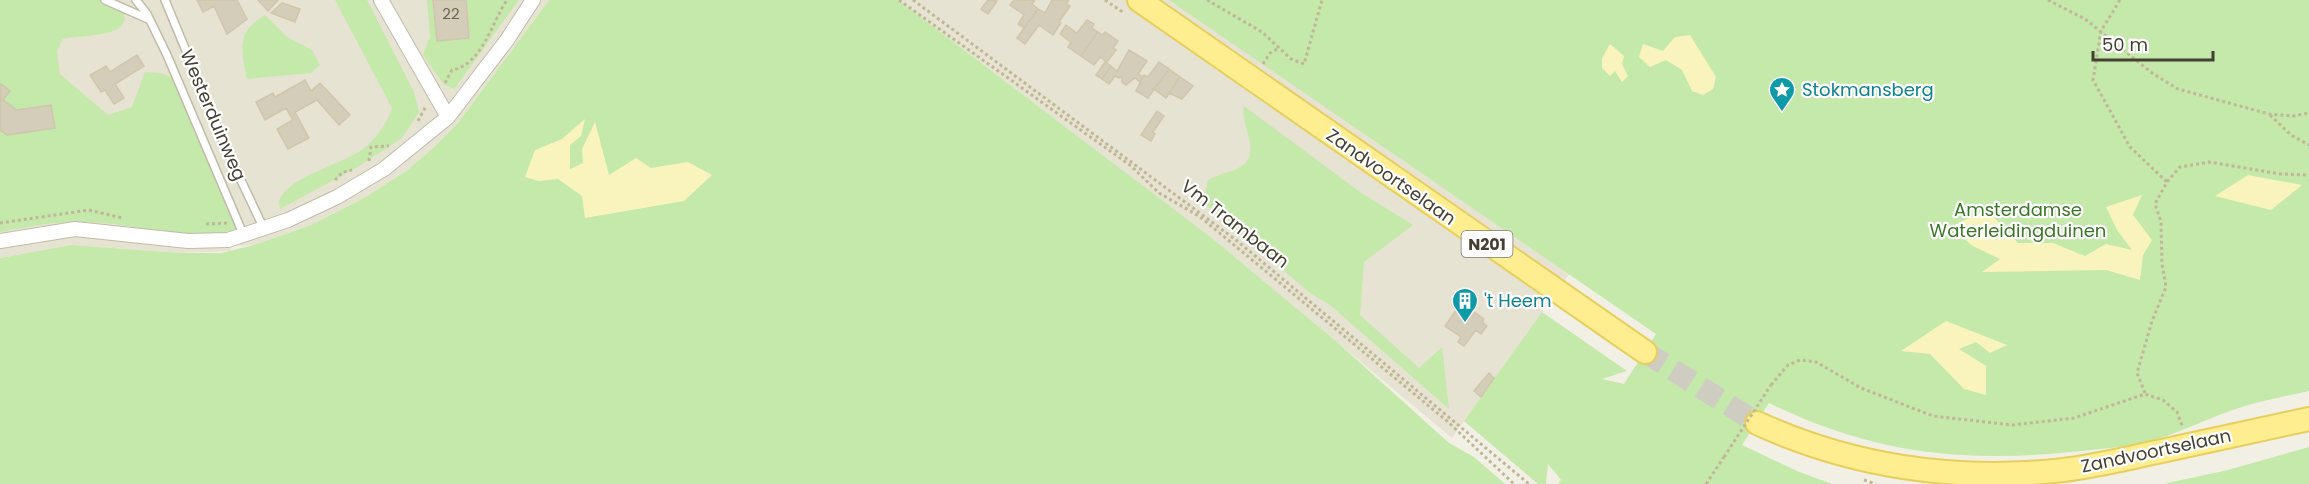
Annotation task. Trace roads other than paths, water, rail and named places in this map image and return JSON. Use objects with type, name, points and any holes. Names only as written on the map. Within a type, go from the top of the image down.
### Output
[{"type":"main road","name":"Zandvoortselaan","points":[[1139,0],[1645,352]]},
{"type":"main road","name":"Zandvoortselaan","points":[[1757,423],[1820,448],[1877,463],[1937,472],[2006,474],[2056,471],[2309,419]]},
{"type":"street","points":[[381,0],[448,117]]},
{"type":"street","points":[[0,241],[75,229],[188,242],[228,240],[264,230],[337,197],[384,169],[448,117],[507,40],[533,0]]},
{"type":"lane","points":[[105,0],[132,10],[150,20]]},
{"type":"lane","points":[[136,0],[150,20],[244,236]]},
{"type":"lane","name":"Westerduinweg","points":[[165,0],[230,157],[264,230]]},
{"type":"tunnel","points":[[1645,352],[1757,423]]},
{"type":"place","name":"Stokmansberg","points":[[1782,113]]},
{"type":"place","name":"'t Heem","points":[[1465,324]]},
{"type":"park label","name":"Amsterdamse Waterleidingduinen","points":[[2018,220]]}]
